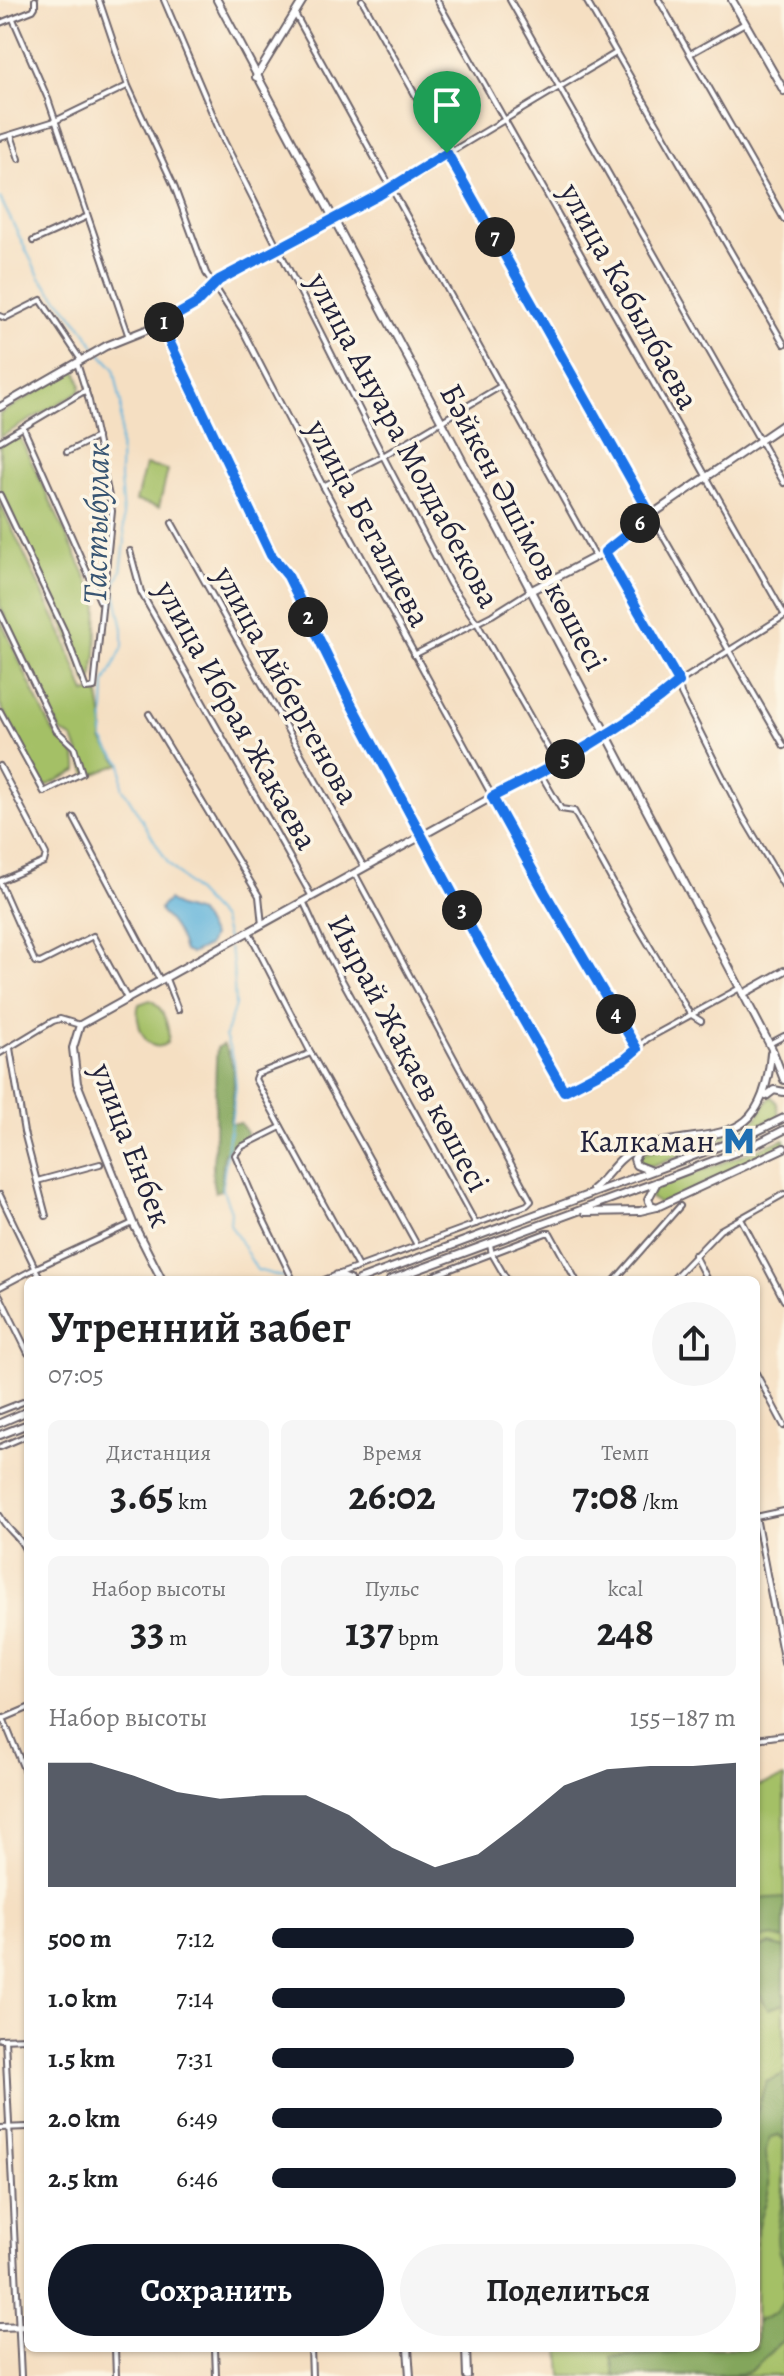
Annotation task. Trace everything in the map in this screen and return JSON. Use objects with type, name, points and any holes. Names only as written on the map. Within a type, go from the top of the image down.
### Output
[{"type":"main road","name":"Бәйкен Әшімов көшесі","points":[[217,0],[742,991],[784,1080]]},
{"type":"main road","points":[[256,77],[303,0]]},
{"type":"main road","points":[[732,0],[784,91]]},
{"type":"main road","points":[[0,407],[79,362],[161,324],[196,304],[212,286],[333,218]]},
{"type":"main road","points":[[530,591],[596,558],[651,515],[784,424]]},
{"type":"main road","points":[[80,1025],[557,764],[605,733]]},
{"type":"main road","points":[[742,991],[784,971]]},
{"type":"main road","name":"улица Енбек","points":[[80,1025],[73,1048],[77,1083],[133,1223],[160,1276]]},
{"type":"main road","points":[[586,1194],[627,1155],[743,1124],[756,1112],[763,1099],[769,1081],[771,1047]]},
{"type":"main road","points":[[763,1099],[771,1091],[784,1092]]},
{"type":"main road","points":[[370,1276],[747,1136],[784,1118]]},
{"type":"main road","points":[[401,1276],[505,1239],[520,1238],[573,1213],[752,1146],[784,1130]]},
{"type":"main road","points":[[573,1213],[640,1211],[657,1207],[784,1148]]},
{"type":"main road","points":[[641,1149],[634,1159],[636,1165],[651,1171]]},
{"type":"main road","points":[[657,1182],[648,1199],[651,1205],[657,1207]]},
{"type":"main road","points":[[510,1212],[514,1221]]},
{"type":"main road","points":[[499,1227],[505,1239]]},
{"type":"main road","points":[[0,1423],[24,1413]]},
{"type":"main road","points":[[0,1435],[24,1426]]},
{"type":"main road","points":[[0,2327],[24,2326]]},
{"type":"main road","points":[[408,2352],[410,2376]]},
{"type":"main road","points":[[466,2352],[467,2376]]},
{"type":"street","points":[[0,23],[35,7],[35,0]]},
{"type":"street","name":"улица Бегалиева","points":[[99,0],[128,86],[174,186],[212,286],[242,329],[414,655],[545,893],[637,1049]]},
{"type":"street","name":"улица Ануара Молдабекова","points":[[164,0],[224,141],[276,248],[450,584],[477,623],[557,764]]},
{"type":"street","points":[[362,0],[784,746]]},
{"type":"street","name":"улица Кабылбаева","points":[[437,0],[784,615]]},
{"type":"street","points":[[510,0],[784,483]]},
{"type":"street","points":[[586,0],[784,344]]},
{"type":"street","points":[[659,0],[784,219]]},
{"type":"street","points":[[294,13],[596,558]]},
{"type":"street","points":[[13,19],[37,70],[129,337]]},
{"type":"street","points":[[690,54],[745,23]]},
{"type":"street","points":[[333,218],[616,53]]},
{"type":"street","points":[[0,138],[55,121],[128,86]]},
{"type":"street","points":[[11,135],[19,159]]},
{"type":"street","points":[[33,241],[86,217]]},
{"type":"street","points":[[0,495],[64,630],[88,690],[95,685],[100,602],[112,511],[97,437],[79,362],[44,302],[37,300],[2,318]]},
{"type":"street","points":[[161,324],[271,555],[288,576],[343,688],[476,937],[564,1091],[624,1060],[647,1039],[690,1014],[742,991]]},
{"type":"street","points":[[323,486],[383,456],[501,386]]},
{"type":"street","points":[[0,441],[86,390]]},
{"type":"street","points":[[23,427],[100,602]]},
{"type":"street","points":[[67,452],[97,437]]},
{"type":"street","name":"улица Айбергенова","points":[[172,523],[365,869]]},
{"type":"street","name":"улица Ибрая Жакаева","points":[[130,551],[141,592],[312,897]]},
{"type":"street","points":[[605,552],[679,682],[681,694],[743,817],[784,886]]},
{"type":"street","points":[[414,655],[477,623],[530,591]]},
{"type":"street","points":[[0,613],[56,730],[74,747],[82,773],[44,792],[0,711]]},
{"type":"street","points":[[605,733],[784,615]]},
{"type":"street","points":[[149,714],[259,896],[262,925]]},
{"type":"street","points":[[0,766],[46,854],[44,862],[0,882],[37,964],[93,936],[128,1000]]},
{"type":"street","points":[[540,773],[561,809],[574,811],[690,1014],[701,1021]]},
{"type":"street","points":[[74,818],[178,1010]]},
{"type":"street","points":[[337,1275],[510,1212],[530,1204],[531,1199],[355,874]]},
{"type":"street","name":"Иырай Жақаев көшесі","points":[[304,903],[332,962],[476,1224]]},
{"type":"street","points":[[249,932],[311,1053],[417,1245]]},
{"type":"street","points":[[0,1053],[53,1021],[60,1019],[80,1025]]},
{"type":"street","points":[[771,1047],[784,1036]]},
{"type":"street","points":[[10,1048],[24,1132],[46,1216]]},
{"type":"street","points":[[311,1053],[255,1076],[358,1267]]},
{"type":"street","points":[[281,1127],[241,1147],[235,1155],[291,1276]]},
{"type":"street","points":[[37,1181],[100,1164]]},
{"type":"street","points":[[676,1276],[720,1230],[784,1194]]},
{"type":"street","points":[[0,1195],[39,1276]]},
{"type":"street","points":[[619,1276],[680,1206]]},
{"type":"street","points":[[741,1219],[784,1300]]},
{"type":"street","points":[[0,1287],[133,1223]]},
{"type":"street","points":[[441,1276],[520,1238],[546,1233],[574,1276]]},
{"type":"street","points":[[490,1245],[505,1276]]},
{"type":"street","points":[[694,1255],[705,1276]]},
{"type":"street","points":[[0,1296],[24,1345]]},
{"type":"street","points":[[760,1381],[784,1426]]},
{"type":"street","points":[[0,1411],[24,1402]]},
{"type":"street","points":[[0,1447],[24,1437]]},
{"type":"street","points":[[760,1516],[784,1511]]},
{"type":"street","points":[[0,1516],[4,1525],[22,1539],[24,1545]]},
{"type":"street","points":[[760,1538],[784,1663]]},
{"type":"street","points":[[24,1710],[2,1719],[24,1770]]},
{"type":"street","points":[[760,1738],[784,1735]]},
{"type":"street","points":[[21,2376],[10,2128],[2,2039],[24,2038]]},
{"type":"street","points":[[0,2128],[24,2127]]},
{"type":"street","points":[[115,2352],[116,2376]]},
{"type":"street","points":[[215,2352],[216,2376]]},
{"type":"street","points":[[311,2352],[312,2376]]},
{"type":"green space","points":[[76,369],[80,391],[0,437],[0,414]]},
{"type":"green space","points":[[18,433],[98,602],[96,655],[91,685],[87,683],[71,641],[0,488],[0,444]]},
{"type":"green space","points":[[145,465],[168,470],[159,507],[136,501]]},
{"type":"green space","points":[[0,503],[65,640],[85,693],[98,690],[104,725],[102,740],[120,764],[88,777],[73,739],[60,731],[0,606]]},
{"type":"green space","points":[[0,619],[53,731],[76,757],[77,771],[47,786],[43,784],[0,705]]},
{"type":"green space","points":[[150,1000],[159,1007],[167,1025],[167,1043],[160,1046],[147,1041],[138,1019],[139,1004]]},
{"type":"green space","points":[[223,1044],[232,1062],[233,1072],[230,1123],[240,1123],[248,1134],[224,1153],[221,1190],[215,1192],[212,1171],[216,1059],[217,1048]]},
{"type":"green space","points":[[771,1096],[777,1103],[779,1116],[651,1166],[637,1164],[636,1159],[642,1153],[745,1128],[756,1119]]},
{"type":"green space","points":[[784,1139],[784,1145],[674,1198],[658,1203],[650,1198],[654,1190],[665,1185]]},
{"type":"green space","points":[[784,1778],[784,2376],[562,2376],[560,2352],[760,2352],[760,1786]]},
{"type":"green space","points":[[784,1897],[784,1939],[773,1936],[760,1938],[760,1899]]},
{"type":"green space","points":[[770,1944],[784,1948],[784,2004],[768,2009],[760,1995],[760,1948]]},
{"type":"green space","points":[[784,2074],[784,2140],[779,2135],[771,2137],[766,2148],[769,2187],[760,2222],[760,2102],[766,2082]]},
{"type":"green space","points":[[784,2140],[784,2264],[777,2237],[783,2190]]},
{"type":"green space","points":[[784,2300],[784,2340],[747,2373],[615,2376],[611,2357],[678,2352],[760,2352],[760,2320],[776,2313]]},
{"type":"water","points":[[168,900],[178,907],[199,913],[212,936],[208,946],[191,954],[184,951],[176,930],[161,913],[160,908]]},
{"type":"waterway","name":"Тастыбулак","points":[[0,198],[40,278],[96,348]]},
{"type":"waterway","name":"Тастыбулак","points":[[101,354],[114,368],[121,404],[120,479],[125,542],[121,571],[114,586],[123,629],[123,647],[105,683],[103,739],[122,763],[122,787],[168,863],[222,920],[227,939]]},
{"type":"waterway","name":"Тастыбулак","points":[[229,948],[233,963],[235,1005],[225,1036],[234,1061],[236,1087],[222,1188],[231,1211],[230,1224],[257,1270],[279,1276]]},
{"type":"place","name":"Калкаман","points":[[739,1141]]},
{"type":"route","points":[[447,153],[651,515],[605,552],[679,682],[613,730],[557,764],[492,797],[637,1049],[624,1060],[564,1091],[476,937],[350,702],[288,576],[271,555],[161,324],[196,304],[219,280],[379,195],[447,153]]}]
